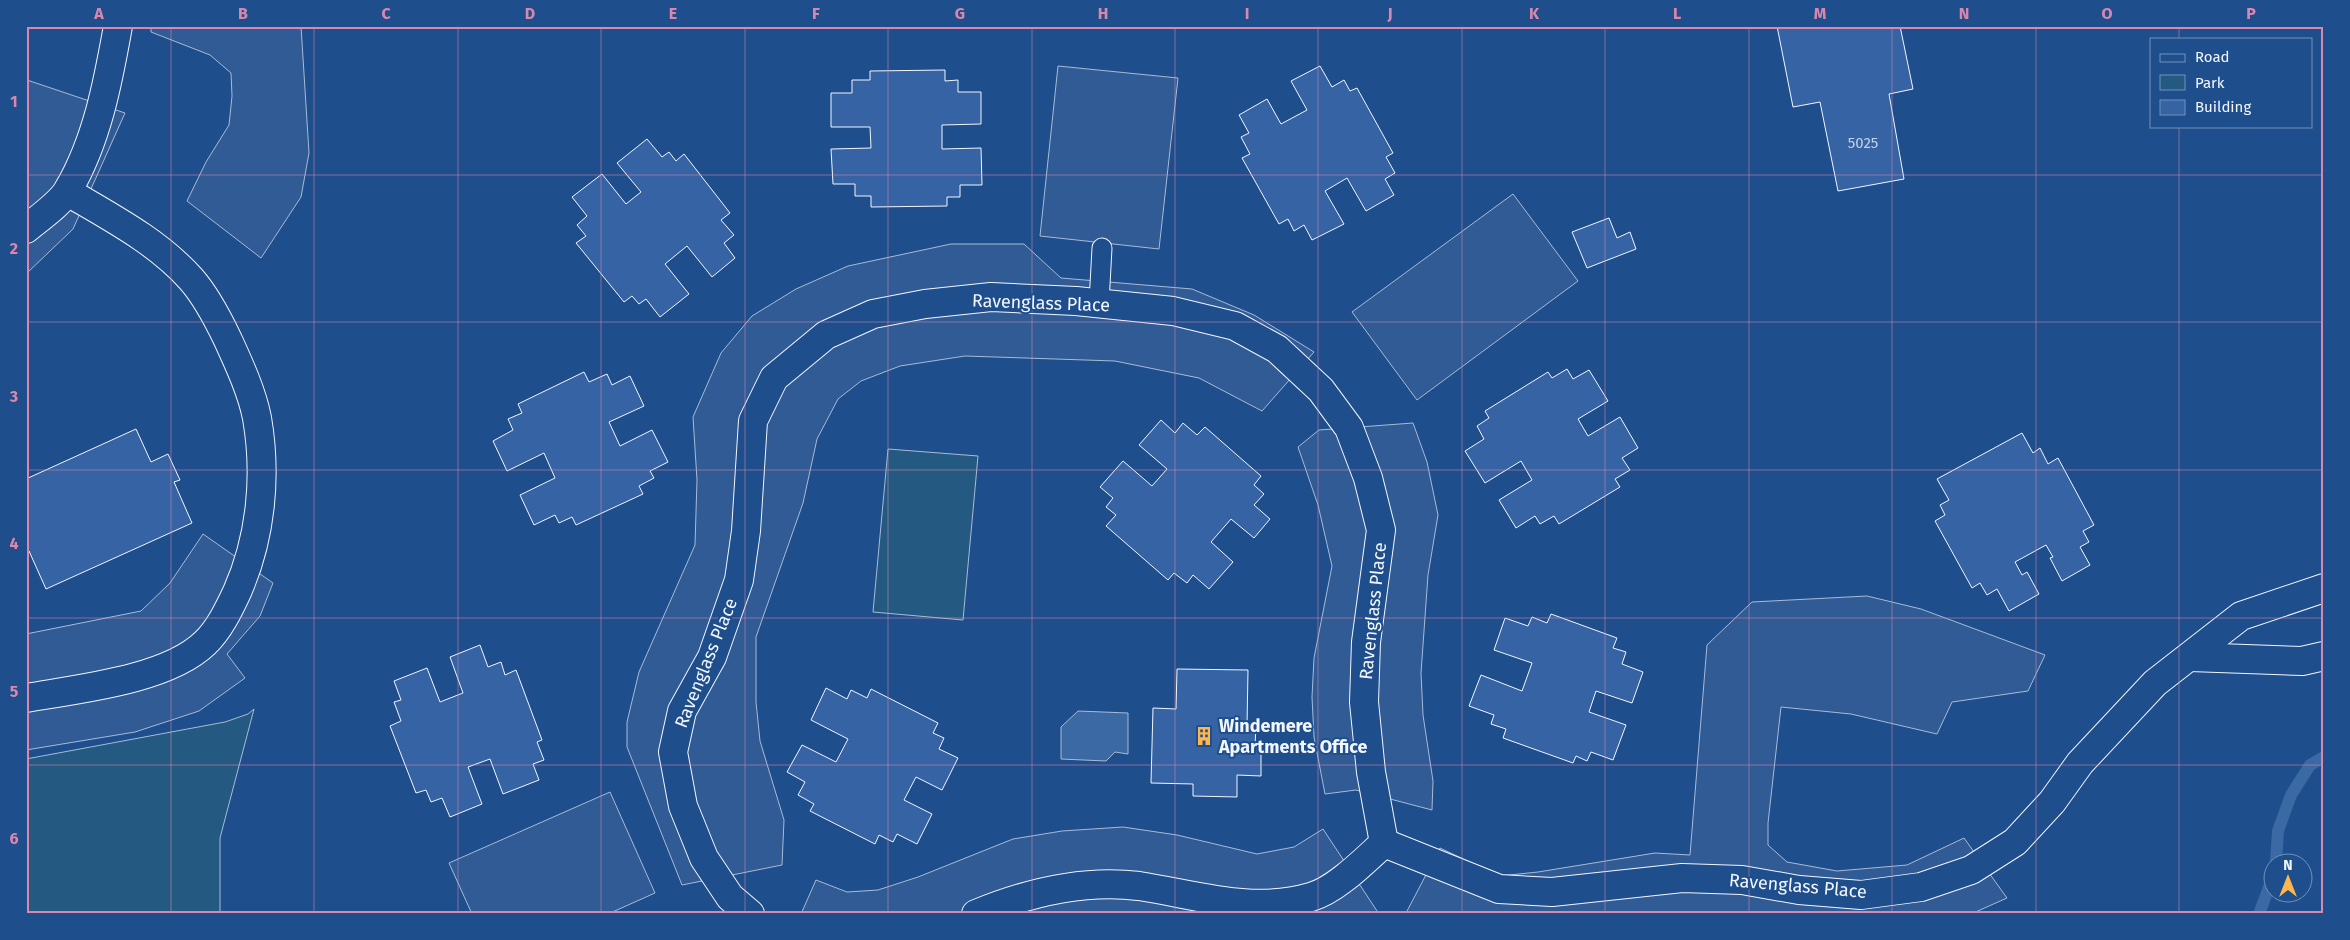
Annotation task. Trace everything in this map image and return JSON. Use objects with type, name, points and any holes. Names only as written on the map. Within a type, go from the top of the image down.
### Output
[{"type":"street","points":[[26,229],[68,192],[96,127],[111,66],[118,26]]},
{"type":"street","points":[[26,698],[132,678],[178,661],[205,643],[228,612],[244,575],[256,536],[262,475],[257,417],[238,360],[218,319],[191,279],[155,246],[68,192]]},
{"type":"street","name":"Ravenglass Place","points":[[750,914],[730,897],[704,858],[683,806],[673,752],[682,711],[712,656],[739,580],[746,531],[753,422],[774,378],[826,336],[873,314],[925,304],[991,297],[1099,303],[1173,311],[1235,326],[1277,349],[1321,390],[1349,428],[1368,478],[1381,530],[1366,642],[1364,702],[1371,772],[1384,843],[1499,889],[1552,892],[1682,878],[1742,880],[1799,890],[1861,895],[1920,888],[1971,870],[2015,842],[2052,802],[2080,763],[2155,683],[2241,616],[2324,588]]},
{"type":"street","points":[[2190,657],[2302,661],[2324,656]]},
{"type":"street","points":[[976,914],[1037,894],[1081,885],[1138,886],[1205,899],[1266,906],[1313,896],[1349,875],[1384,843]]},
{"type":"lane","points":[[1099,303],[1102,248]]},
{"type":"green space","points":[[888,449],[978,456],[963,620],[873,612]]},
{"type":"green space","points":[[254,709],[220,838],[220,914],[26,914],[26,759],[225,722],[248,714]]},
{"type":"shaded area","points":[[151,26],[301,26],[309,153],[301,197],[261,258],[187,201],[206,162],[229,125],[232,96],[231,73],[210,55],[151,32]]},
{"type":"shaded area","points":[[1058,66],[1178,78],[1159,249],[1040,236]]},
{"type":"shaded area","points":[[27,80],[125,113],[73,229],[26,274]]},
{"type":"shaded area","points":[[1513,194],[1578,281],[1417,400],[1352,312]]},
{"type":"shaded area","points":[[951,244],[1024,244],[1061,278],[1192,289],[1254,315],[1314,352],[1262,411],[1199,378],[1115,361],[965,356],[900,366],[861,381],[838,399],[817,439],[803,503],[756,637],[756,702],[760,741],[784,820],[782,865],[682,885],[627,747],[627,722],[639,672],[695,545],[697,480],[693,417],[721,353],[752,316],[796,289],[848,266]]},
{"type":"shaded area","points":[[1413,423],[1427,462],[1438,515],[1428,575],[1421,673],[1423,715],[1433,781],[1432,810],[1356,790],[1325,794],[1314,737],[1312,697],[1314,658],[1332,566],[1318,505],[1298,447],[1319,430]]},
{"type":"shaded area","points":[[203,534],[273,583],[260,616],[227,654],[245,678],[199,711],[135,732],[26,750],[26,634],[141,611],[170,583]]},
{"type":"shaded area","points":[[1867,596],[1921,609],[2045,655],[2028,691],[1952,702],[1937,734],[1851,714],[1781,707],[1768,823],[1768,845],[1787,862],[1837,871],[1907,865],[1964,838],[2007,898],[1971,914],[1406,913],[1440,848],[1499,876],[1538,872],[1655,853],[1690,855],[1707,645],[1752,602]]},
{"type":"shaded area","points":[[1078,711],[1128,713],[1128,754],[1115,752],[1106,761],[1061,759],[1061,727]]},
{"type":"shaded area","points":[[610,792],[655,893],[608,914],[472,914],[449,863]]},
{"type":"shaded area","points":[[1123,827],[1177,835],[1257,854],[1294,847],[1323,829],[1379,914],[801,914],[816,880],[847,892],[878,890],[918,877],[1013,839],[1062,831]]},
{"type":"building","points":[[1777,26],[1900,26],[1913,89],[1889,94],[1904,179],[1838,191],[1820,102],[1793,107]]},
{"type":"building","points":[[1320,66],[1332,87],[1344,80],[1350,91],[1357,88],[1393,153],[1386,157],[1395,173],[1385,179],[1394,195],[1366,211],[1347,178],[1325,191],[1344,224],[1312,240],[1304,225],[1294,231],[1288,219],[1279,224],[1242,158],[1250,154],[1241,137],[1249,133],[1239,115],[1267,99],[1281,124],[1307,110],[1291,81]]},
{"type":"building","points":[[945,70],[945,81],[958,80],[958,92],[981,92],[981,124],[942,125],[942,149],[981,148],[982,185],[960,185],[960,197],[947,197],[947,206],[871,207],[871,196],[855,196],[855,184],[833,184],[831,149],[871,148],[870,127],[831,127],[831,93],[852,93],[852,80],[870,80],[870,71]]},
{"type":"building","points":[[647,139],[662,157],[669,152],[676,161],[684,154],[730,213],[721,220],[734,235],[724,243],[735,258],[712,277],[687,246],[665,264],[689,294],[660,317],[646,299],[639,304],[632,296],[624,302],[576,243],[586,236],[577,225],[587,216],[572,197],[602,174],[626,204],[641,192],[617,163]]},
{"type":"building","points":[[1609,218],[1617,238],[1630,232],[1636,249],[1587,268],[1572,232]]},
{"type":"building","points":[[1567,369],[1573,379],[1589,370],[1608,401],[1578,419],[1588,436],[1620,417],[1638,448],[1622,458],[1630,470],[1615,479],[1620,487],[1559,524],[1554,516],[1540,524],[1535,516],[1516,528],[1499,500],[1532,480],[1521,461],[1485,483],[1465,451],[1484,439],[1477,426],[1489,418],[1485,411],[1548,372],[1552,378]]},
{"type":"building","points":[[584,372],[589,382],[607,374],[612,385],[630,376],[644,406],[609,422],[620,446],[652,430],[668,462],[650,471],[654,478],[639,486],[643,494],[576,525],[572,517],[559,523],[555,515],[534,525],[520,495],[555,478],[544,453],[507,471],[493,441],[513,430],[508,419],[522,413],[518,404]]},
{"type":"building","points":[[1161,420],[1175,433],[1183,423],[1197,435],[1205,427],[1261,476],[1254,485],[1264,494],[1254,505],[1270,519],[1254,538],[1231,519],[1211,542],[1233,562],[1209,589],[1193,575],[1187,583],[1174,573],[1168,580],[1106,526],[1116,515],[1106,507],[1113,498],[1100,487],[1123,461],[1152,486],[1167,469],[1139,445]]},
{"type":"building","points":[[136,429],[151,462],[168,454],[180,480],[174,482],[192,523],[46,589],[29,551],[26,552],[26,479]]},
{"type":"building","points":[[2022,433],[2033,453],[2040,448],[2048,464],[2058,458],[2094,525],[2083,531],[2089,542],[2080,547],[2090,565],[2062,581],[2050,558],[2053,557],[2046,545],[2015,562],[2022,575],[2027,572],[2039,594],[2009,611],[1997,589],[1987,595],[1980,583],[1972,588],[1935,521],[1945,515],[1940,505],[1949,500],[1937,479]]},
{"type":"building","points":[[1551,614],[1617,638],[1613,648],[1626,652],[1622,664],[1643,672],[1632,703],[1596,691],[1589,712],[1626,725],[1613,760],[1591,752],[1587,761],[1576,756],[1573,763],[1503,738],[1506,729],[1491,724],[1494,715],[1469,706],[1481,675],[1522,691],[1532,663],[1494,650],[1505,618],[1528,626],[1532,617],[1547,623]]},
{"type":"building","points":[[480,645],[488,667],[501,662],[505,675],[516,670],[542,740],[537,742],[544,760],[533,764],[539,780],[503,794],[490,759],[468,767],[482,804],[450,817],[442,798],[431,802],[426,790],[416,793],[390,726],[401,721],[394,702],[401,700],[394,681],[427,668],[440,702],[463,693],[450,657]]},
{"type":"building","name":"Windemere Apartments Office","points":[[1177,669],[1248,670],[1247,726],[1256,727],[1255,745],[1261,747],[1261,776],[1237,775],[1237,797],[1193,796],[1193,784],[1151,783],[1153,708],[1176,709]]},
{"type":"building","points":[[826,688],[847,699],[851,690],[867,698],[871,689],[938,723],[933,733],[944,738],[939,749],[958,758],[942,790],[916,777],[904,800],[932,814],[917,844],[897,834],[893,842],[879,835],[875,844],[810,811],[814,804],[798,795],[805,782],[787,772],[802,745],[836,762],[848,739],[811,720]]},
{"type":"waterway","points":[[2277,852],[2278,831],[2291,795],[2310,765],[2324,757]]},
{"type":"waterway","points":[[2259,914],[2263,902]]},
{"type":"place","name":"Windemere Apartments Office","points":[[1204,736]]}]
